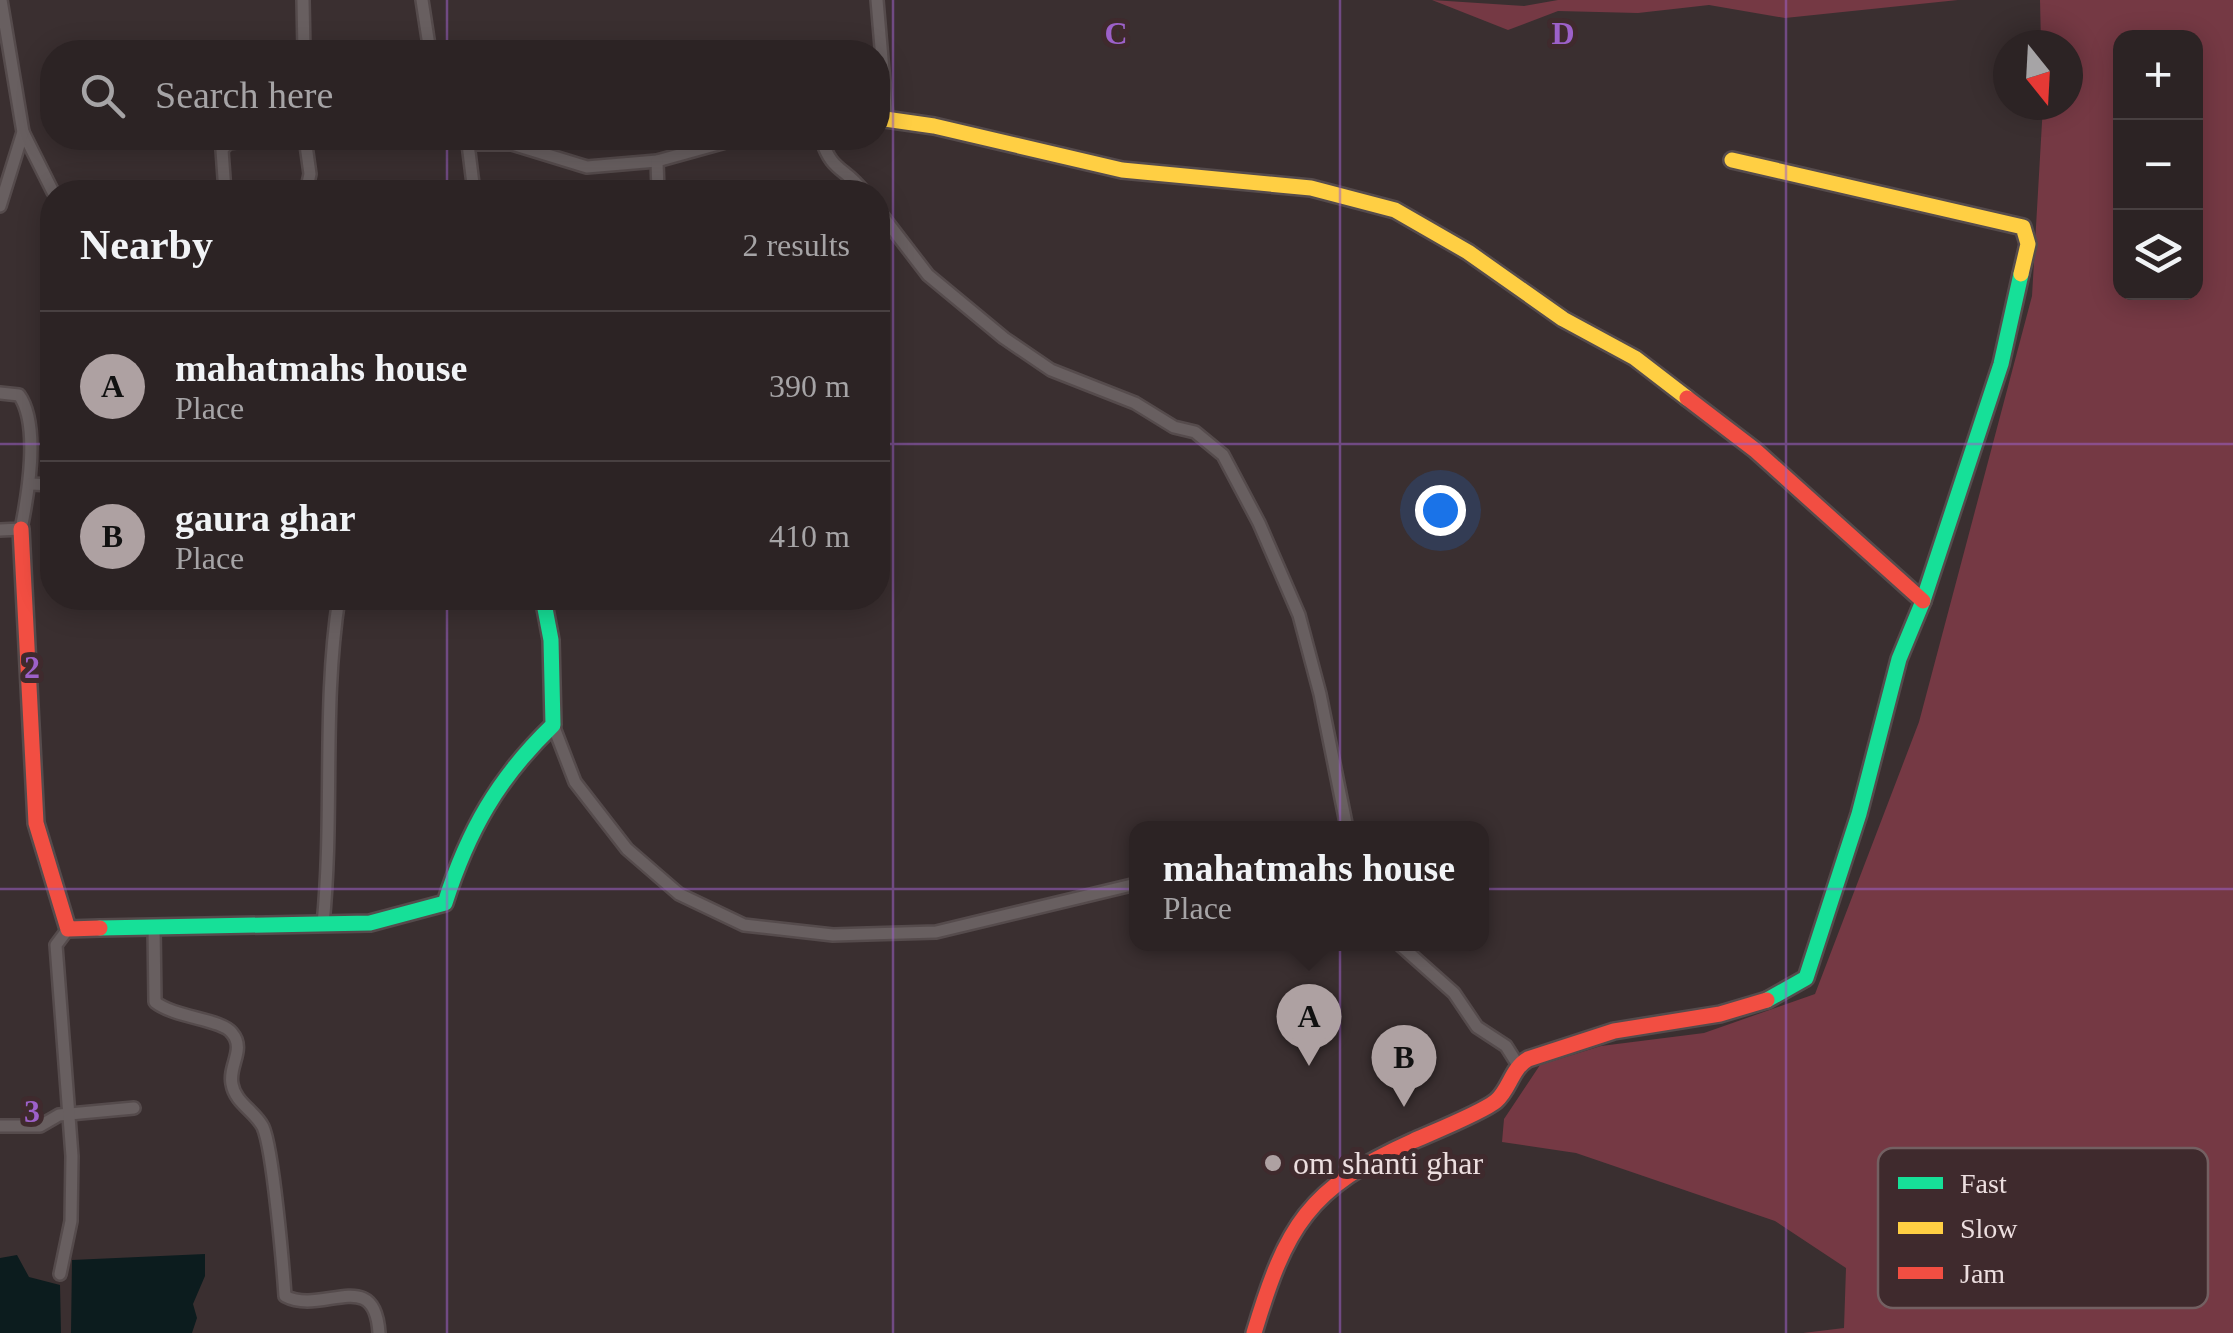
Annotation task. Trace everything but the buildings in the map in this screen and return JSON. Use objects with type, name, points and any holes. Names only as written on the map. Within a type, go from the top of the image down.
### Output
[{"type":"street","points":[[2,0],[22,132],[46,180]]},
{"type":"street","points":[[302,0],[304,40]]},
{"type":"street","points":[[422,0],[428,40]]},
{"type":"street","points":[[877,0],[879,40]]},
{"type":"street","points":[[890,120],[1122,170],[1310,188],[1395,210],[1468,252],[1563,320],[1635,358],[1755,450],[1922,601]]},
{"type":"street","points":[[0,206],[22,132]]},
{"type":"street","points":[[222,150],[224,180]]},
{"type":"street","points":[[306,150],[309,180]]},
{"type":"street","points":[[468,150],[472,180]]},
{"type":"street","points":[[532,150],[587,166],[657,161],[697,150]]},
{"type":"street","points":[[824,150],[828,163],[854,180]]},
{"type":"street","points":[[1254,1333],[1274,1272],[1304,1214],[1360,1166],[1437,1130],[1464,1112],[1495,1102],[1518,1065],[1553,1049],[1627,1028],[1750,1008],[1785,994],[1806,978],[1859,814],[1899,659],[2001,364],[2028,244],[2022,227],[1732,160]]},
{"type":"street","points":[[657,161],[658,180]]},
{"type":"street","points":[[890,226],[928,275],[1004,338],[1051,370],[1135,403],[1174,427],[1195,432],[1223,456],[1259,523],[1299,614],[1346,821]]},
{"type":"street","points":[[0,393],[18,395],[26,406],[30,484],[21,529],[36,823],[68,929]]},
{"type":"street","points":[[30,484],[40,484]]},
{"type":"street","points":[[0,530],[21,529]]},
{"type":"street","points":[[322,924],[327,877],[326,717],[338,610]]},
{"type":"street","points":[[552,610],[548,670],[553,725],[575,782],[627,849],[679,894],[744,925],[833,935],[936,932],[1129,886]]},
{"type":"street","points":[[68,929],[370,923],[444,903],[482,802],[515,760],[553,725]]},
{"type":"street","points":[[154,927],[155,1002],[177,1016],[227,1028],[235,1036],[239,1050],[231,1083],[237,1098],[263,1128],[285,1296],[296,1302],[356,1297],[370,1301],[377,1309],[379,1333]]},
{"type":"street","points":[[60,1274],[71,1222],[70,1117],[56,945],[68,929]]},
{"type":"street","points":[[1407,951],[1454,993],[1478,1027],[1506,1046],[1518,1065]]},
{"type":"street","points":[[0,1126],[40,1126],[49,1117],[134,1108]]},
{"type":"shaded area","points":[[1432,0],[1524,6],[1558,0],[1958,0],[1785,18],[1709,5],[1638,13],[1558,11],[1508,30]]},
{"type":"shaded area","points":[[2040,0],[2233,0],[2233,1333],[1803,1333],[1844,1328],[1846,1268],[1775,1221],[1576,1153],[1502,1142],[1504,1119],[1540,1065],[1601,1046],[1704,1033],[1815,994],[1919,722],[2032,296],[2042,120],[2083,120],[2083,30],[2041,30]]},
{"type":"shaded area","points":[[205,1254],[205,1276],[193,1304],[197,1318],[192,1333],[71,1333],[72,1260]]},
{"type":"shaded area","points":[[17,1255],[29,1277],[60,1285],[61,1333],[0,1333],[0,1258]]},
{"type":"traffic: fast","points":[[1767,1000],[1806,978],[1859,814],[1899,659],[1923,601],[2001,364],[2021,274]]},
{"type":"traffic: fast","points":[[100,928],[370,923],[445,903],[464,852],[487,807],[516,765],[553,725],[551,640],[545,610]]},
{"type":"traffic: slow","points":[[890,120],[934,126],[1122,170],[1311,188],[1395,210],[1468,252],[1563,319],[1635,358],[1687,398]]},
{"type":"traffic: slow","points":[[1732,160],[2023,227],[2028,244],[2021,274]]},
{"type":"traffic: jam","points":[[1687,398],[1755,450],[1923,601]]},
{"type":"traffic: jam","points":[[21,529],[36,823],[68,929],[100,928]]},
{"type":"traffic: jam","points":[[1254,1333],[1291,1238],[1325,1194],[1377,1158],[1489,1106],[1528,1059],[1614,1031],[1720,1014],[1767,1000]]},
{"type":"place","name":"mahatmahs house","points":[[1309,1066]]},
{"type":"place","name":"gaura ghar","points":[[1404,1107]]},
{"type":"place","name":"om shanti ghar","points":[[1273,1163]]}]
